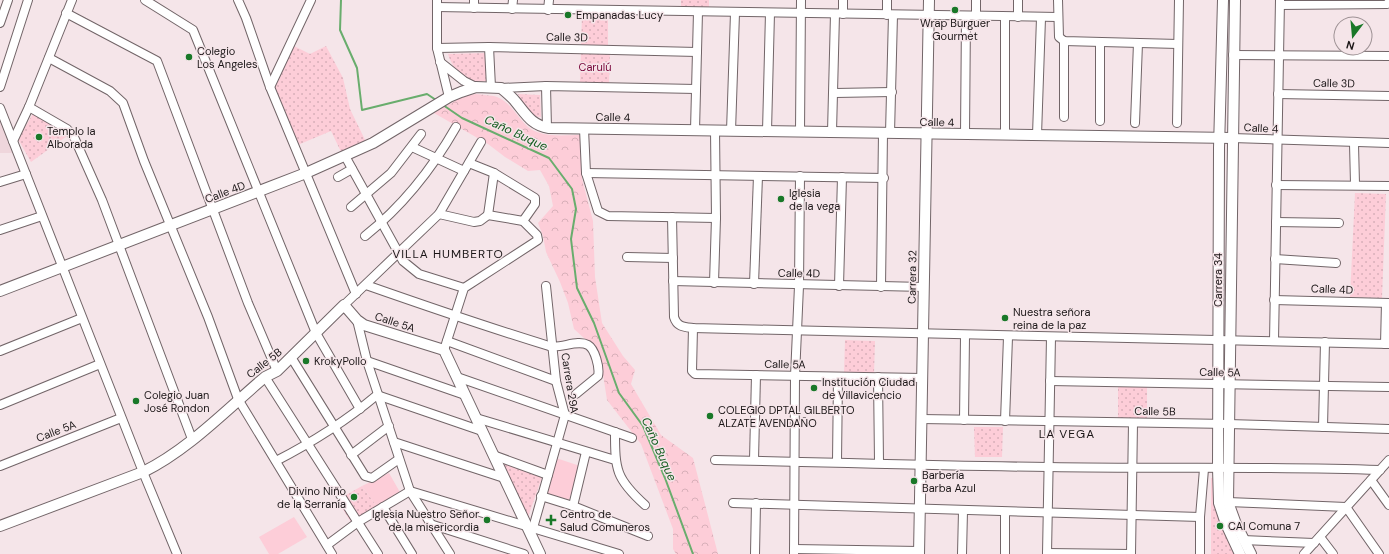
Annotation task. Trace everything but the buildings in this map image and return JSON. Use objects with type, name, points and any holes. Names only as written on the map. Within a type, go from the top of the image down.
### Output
[{"type":"street","points":[[0,23],[8,0]]},
{"type":"street","points":[[0,87],[28,0]]},
{"type":"street","points":[[13,141],[29,107],[72,0]]},
{"type":"street","points":[[145,0],[194,30],[295,285],[316,333],[360,409]]},
{"type":"street","points":[[238,0],[246,18],[270,87],[356,294]]},
{"type":"street","points":[[270,87],[312,0]]},
{"type":"street","points":[[512,9],[513,0]]},
{"type":"street","points":[[548,10],[549,0]]},
{"type":"street","points":[[587,0],[587,9]]},
{"type":"street","points":[[800,132],[801,0]]},
{"type":"street","points":[[832,132],[839,14],[843,0]]},
{"type":"street","points":[[881,287],[886,133],[892,92],[890,15],[887,0]]},
{"type":"street","name":"Carrera 32","points":[[919,553],[929,0]]},
{"type":"street","points":[[976,0],[976,16]]},
{"type":"street","points":[[1018,0],[1018,17]]},
{"type":"street","points":[[1058,0],[1064,117]]},
{"type":"street","points":[[1177,123],[1179,0]]},
{"type":"street","name":"Carrera 34","points":[[1223,0],[1220,138],[1219,384],[1223,424],[1223,468],[1219,503],[1226,524],[1240,554]]},
{"type":"street","name":"Carrera 34","points":[[1223,424],[1230,384],[1233,55],[1235,0]]},
{"type":"street","points":[[1274,341],[1280,3],[1387,4],[1389,2]]},
{"type":"street","points":[[696,89],[546,86],[496,87],[476,88],[447,98],[437,48],[437,3],[474,4],[512,9],[548,10],[587,9],[735,13],[1041,18],[1058,17]]},
{"type":"street","points":[[695,130],[698,12]]},
{"type":"street","points":[[66,13],[157,61],[248,302],[277,371]]},
{"type":"street","points":[[731,131],[735,13]]},
{"type":"street","points":[[767,131],[770,13]]},
{"type":"street","points":[[965,134],[966,16]]},
{"type":"street","points":[[1005,135],[1006,17]]},
{"type":"street","points":[[1037,135],[1041,18]]},
{"type":"street","points":[[1061,39],[1100,42],[1178,44]]},
{"type":"street","points":[[1100,42],[1100,121]]},
{"type":"street","points":[[1135,123],[1138,42]]},
{"type":"street","points":[[489,47],[496,87]]},
{"type":"street","name":"Calle 3D","points":[[437,48],[489,47],[697,52]]},
{"type":"street","points":[[1233,55],[1389,56]]},
{"type":"street","points":[[48,58],[117,96],[123,103],[144,162],[208,317],[238,399],[332,554]]},
{"type":"street","points":[[440,62],[464,81],[476,88]]},
{"type":"street","points":[[546,86],[547,128]]},
{"type":"street","name":"Calle 4","points":[[496,87],[514,99],[530,121],[547,128],[1232,138],[1354,144],[1389,143]]},
{"type":"street","points":[[835,94],[892,92]]},
{"type":"street","name":"Calle 3D","points":[[1278,94],[1389,96]]},
{"type":"street","name":"Calle 4D","points":[[0,291],[306,173],[384,137],[447,98]]},
{"type":"street","points":[[29,107],[68,129],[74,137],[102,200],[192,438]]},
{"type":"street","points":[[0,108],[121,418],[177,554]]},
{"type":"street","points":[[365,236],[381,223],[411,193],[438,159],[456,127]]},
{"type":"street","points":[[584,128],[586,172],[598,211],[608,216],[716,218]]},
{"type":"street","points":[[714,283],[716,218],[715,130]]},
{"type":"street","points":[[351,207],[391,172],[421,134]]},
{"type":"street","name":"Calle 5B","points":[[0,526],[143,472],[160,464],[265,377],[277,371],[438,214],[481,142]]},
{"type":"street","points":[[1354,144],[1355,184]]},
{"type":"street","points":[[412,147],[464,171]]},
{"type":"street","points":[[345,156],[398,253],[411,269],[419,274],[464,288]]},
{"type":"street","points":[[469,163],[494,173],[535,198],[536,204],[523,220]]},
{"type":"street","points":[[338,177],[352,169]]},
{"type":"street","points":[[586,172],[884,178]]},
{"type":"street","points":[[488,215],[494,173]]},
{"type":"street","points":[[0,182],[26,174]]},
{"type":"street","points":[[754,284],[758,176]]},
{"type":"street","points":[[800,176],[799,286],[795,376],[796,461],[794,552],[919,553]]},
{"type":"street","points":[[840,286],[842,177]]},
{"type":"street","points":[[1276,185],[1355,184],[1389,186]]},
{"type":"street","points":[[438,214],[474,222],[480,221],[488,215],[523,220],[537,235],[538,240],[464,288],[446,346],[465,395],[504,478],[530,528],[540,554]]},
{"type":"street","points":[[0,230],[42,216]]},
{"type":"street","points":[[672,217],[674,317],[678,324],[693,328],[923,333],[1008,337],[1387,344],[1388,303]]},
{"type":"street","points":[[1276,222],[1339,222]]},
{"type":"street","points":[[627,256],[673,258]]},
{"type":"street","points":[[1275,259],[1336,263]]},
{"type":"street","name":"Calle 4D","points":[[673,281],[799,286],[924,287]]},
{"type":"street","points":[[366,285],[455,316],[552,346],[579,344],[590,346],[593,350],[599,373],[595,379],[576,394]]},
{"type":"street","name":"Carrera 29A","points":[[530,528],[558,443],[565,415],[556,381],[546,286]]},
{"type":"street","name":"Calle 4D","points":[[1274,300],[1388,303]]},
{"type":"street","name":"Calle 5A","points":[[344,306],[357,320],[364,324],[446,346],[556,381]]},
{"type":"street","points":[[0,351],[82,318]]},
{"type":"street","points":[[357,320],[366,361],[410,491],[450,554]]},
{"type":"street","name":"Calle 5A","points":[[693,328],[692,373],[695,374],[922,378]]},
{"type":"street","points":[[964,420],[965,336]]},
{"type":"street","points":[[1005,421],[1008,337]]},
{"type":"street","points":[[1051,337],[1047,553],[1131,554],[1133,422]]},
{"type":"street","points":[[1323,427],[1325,342]]},
{"type":"street","points":[[292,357],[362,474],[368,478],[372,478],[399,459]]},
{"type":"street","points":[[366,361],[465,395]]},
{"type":"street","points":[[0,405],[100,364]]},
{"type":"street","points":[[754,460],[756,375]]},
{"type":"street","points":[[265,377],[378,554]]},
{"type":"street","points":[[457,377],[632,438]]},
{"type":"street","points":[[837,461],[838,377]]},
{"type":"street","points":[[878,377],[879,462]]},
{"type":"street","name":"Calle 5A","points":[[1050,381],[1389,387]]},
{"type":"street","points":[[276,461],[309,444],[360,409],[377,395]]},
{"type":"street","points":[[377,395],[482,431]]},
{"type":"street","name":"Calle 5A","points":[[0,466],[121,418]]},
{"type":"street","points":[[476,418],[615,460]]},
{"type":"street","name":"Calle 5B","points":[[921,419],[1133,422],[1389,429]]},
{"type":"street","points":[[351,455],[389,426]]},
{"type":"street","points":[[615,432],[615,460],[619,475],[627,489],[645,505]]},
{"type":"street","points":[[394,442],[504,478]]},
{"type":"street","points":[[573,506],[586,452]]},
{"type":"street","points":[[493,455],[548,475]]},
{"type":"street","points":[[715,460],[837,461],[1048,467],[1204,469],[1302,467],[1380,470]]},
{"type":"street","points":[[1304,554],[1389,460]]},
{"type":"street","name":"Carrera 34","points":[[1223,468],[1228,502],[1243,540],[1251,554]]},
{"type":"street","points":[[1200,554],[1200,517],[1204,469]]},
{"type":"street","points":[[1371,480],[1389,505]]},
{"type":"street","points":[[327,545],[358,522],[410,491],[619,554]]},
{"type":"street","points":[[541,496],[573,506],[648,536]]},
{"type":"street","points":[[1228,502],[1346,507]]},
{"type":"street","points":[[733,503],[1200,517]]},
{"type":"street","points":[[755,554],[756,504]]},
{"type":"street","points":[[383,507],[412,554]]},
{"type":"street","points":[[1346,507],[1379,554]]},
{"type":"street","points":[[962,554],[963,511]]},
{"type":"street","points":[[1005,512],[1005,554]]},
{"type":"street","points":[[430,524],[524,554]]},
{"type":"street","points":[[1243,540],[1317,540],[1333,554]]},
{"type":"shaded area","points":[[0,118],[15,153],[0,153]]},
{"type":"green space","points":[[681,0],[709,0],[709,11],[681,10]]},
{"type":"green space","name":"Carulú","points":[[582,15],[608,15],[608,47],[581,46]]},
{"type":"green space","points":[[294,46],[310,54],[326,46],[343,78],[350,109],[368,146],[343,156],[331,131],[293,147],[270,90]]},
{"type":"green space","name":"Carulú","points":[[581,50],[610,51],[609,84],[580,83]]},
{"type":"green space","points":[[487,53],[488,81],[472,81],[464,77],[451,62],[448,54]]},
{"type":"green space","points":[[475,94],[495,96],[503,100],[526,125],[542,134],[581,135],[582,179],[593,221],[595,277],[602,323],[623,356],[635,370],[631,384],[661,435],[693,458],[718,554],[676,554],[673,549],[673,529],[641,444],[607,400],[602,368],[595,348],[574,329],[568,303],[546,252],[543,236],[538,223],[553,206],[549,186],[540,170],[528,171],[505,157],[488,144],[434,113],[462,97]]},
{"type":"green space","points":[[518,94],[540,95],[541,117],[531,116],[523,106]]},
{"type":"green space","points":[[34,112],[67,136],[31,162],[18,139]]},
{"type":"green space","points":[[1355,193],[1386,194],[1382,298],[1350,297]]},
{"type":"green space","points":[[845,340],[875,341],[874,374],[844,373]]},
{"type":"green space","points":[[1118,385],[1147,385],[1147,419],[1118,419]]},
{"type":"green space","points":[[974,427],[1003,427],[1002,457],[975,457]]},
{"type":"green space","points":[[556,458],[580,466],[569,500],[546,493]]},
{"type":"green space","points":[[500,462],[542,477],[527,520]]},
{"type":"green space","points":[[389,473],[401,494],[380,511],[362,486]]},
{"type":"green space","points":[[1211,478],[1216,478],[1235,554],[1211,554]]},
{"type":"green space","points":[[362,486],[380,511],[354,527],[337,500]]},
{"type":"green space","points":[[294,517],[307,537],[278,554],[269,554],[259,537]]},
{"type":"waterway","name":"Caño Buque","points":[[341,0],[340,30],[357,68],[362,110],[427,94],[436,100]]},
{"type":"waterway","name":"Caño Buque","points":[[443,105],[462,118],[549,158],[572,189],[576,209],[571,239],[577,288],[594,323],[619,393],[643,426],[665,478],[693,554]]},
{"type":"place","name":"Wrap Burguer Gourmet","points":[[955,10]]},
{"type":"place","name":"Empanadas Lucy","points":[[568,15]]},
{"type":"place","name":"Colegio Los Angeles","points":[[189,57]]},
{"type":"place","name":"Templo la Alborada","points":[[39,137]]},
{"type":"place","name":"Iglesia de la vega","points":[[781,199]]},
{"type":"place","name":"Nuestra señora reina de la paz","points":[[1005,318]]},
{"type":"place","name":"KrokyPollo","points":[[306,361]]},
{"type":"place","name":"Institución Ciudad de Villavicencio","points":[[814,388]]},
{"type":"place","name":"Colegio Juan José Rondon","points":[[136,401]]},
{"type":"place","name":"COLEGIO DPTAL GILBERTO ALZATE AVENDAÑO","points":[[710,416]]},
{"type":"place","name":"Barbería Barba Azul","points":[[914,481]]},
{"type":"place","name":"Divino Niño de la Serranía","points":[[354,497]]},
{"type":"place","name":"Iglesia Nuestro Señor de la misericordia","points":[[487,520]]},
{"type":"place","name":"Centro de Salud Comuneros","points":[[551,520]]},
{"type":"place","name":"CAI Comuna 7","points":[[1220,526]]},
{"type":"district","name":"VILLA HUMBERTO","points":[[448,254]]},
{"type":"district","name":"LA VEGA","points":[[1067,434]]}]
